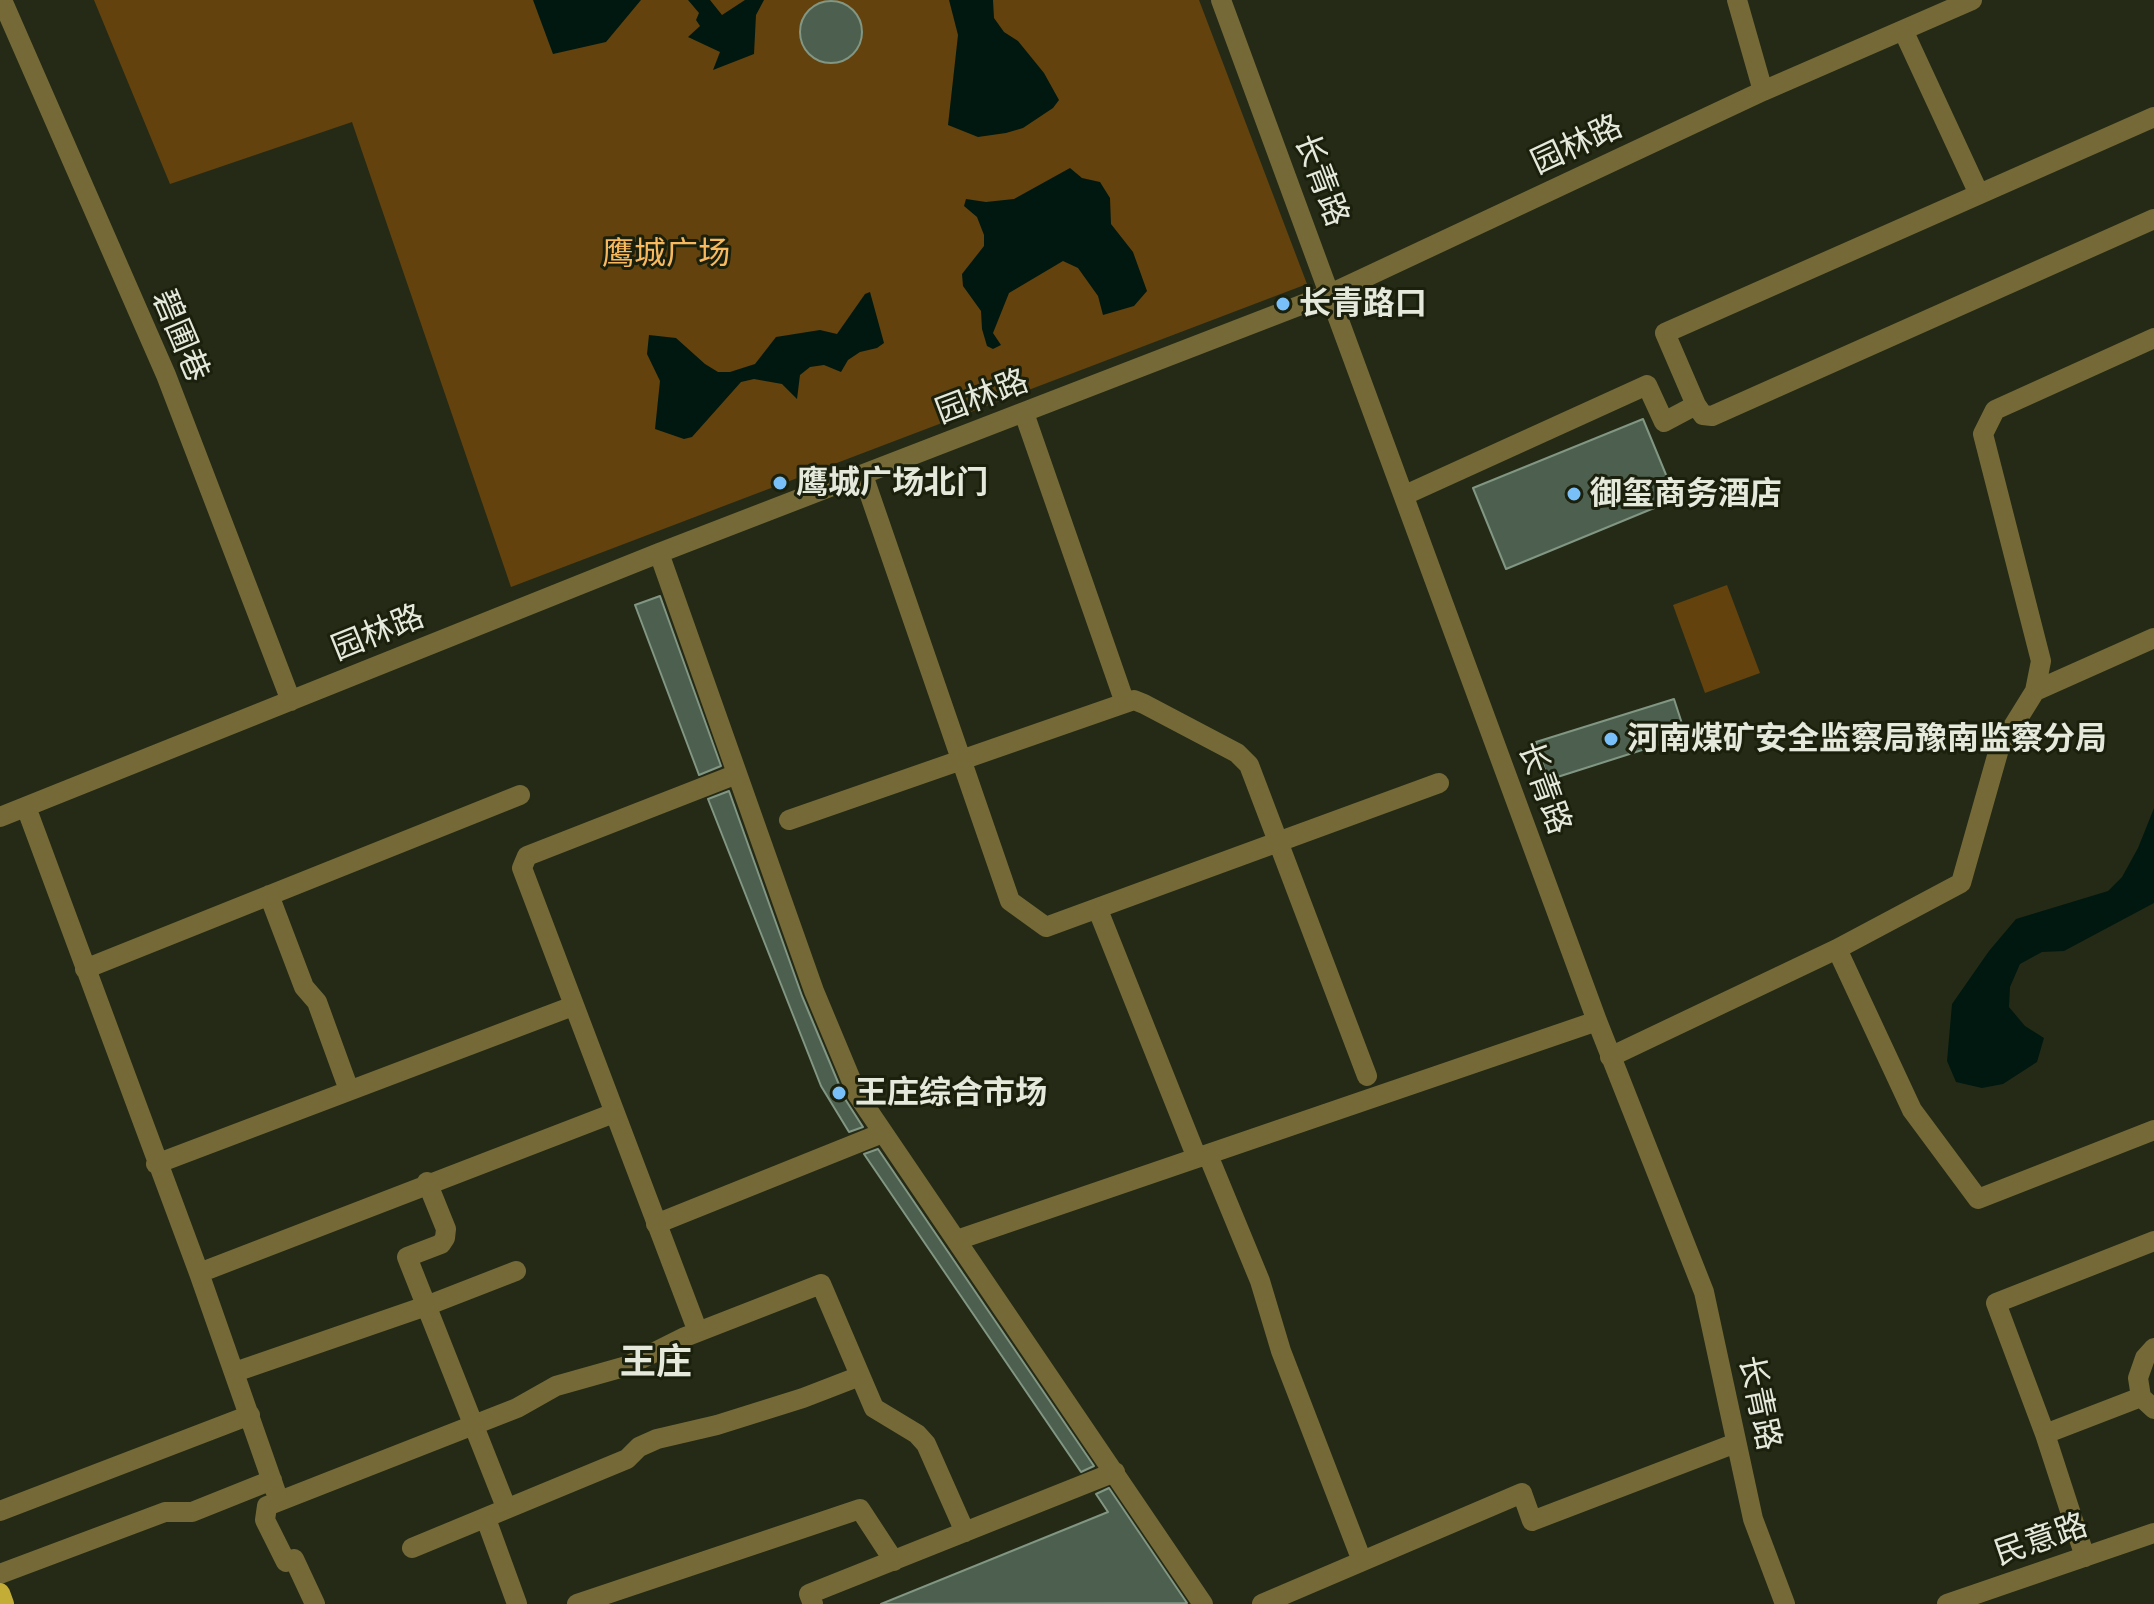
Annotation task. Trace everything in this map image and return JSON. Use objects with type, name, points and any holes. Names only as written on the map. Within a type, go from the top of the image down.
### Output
[{"type":"main road","points":[[0,1593],[4,1604]]},
{"type":"street","name":"碧圃巷","points":[[2,0],[166,375],[291,701]]},
{"type":"street","name":"长青路","points":[[1221,0],[1332,293],[1610,1057],[1704,1292],[1753,1519],[1785,1604]]},
{"type":"street","points":[[1737,0],[1763,91]]},
{"type":"street","name":"园林路","points":[[0,817],[659,553],[1332,293],[1763,91],[1972,0]]},
{"type":"street","points":[[1903,30],[1979,194]]},
{"type":"street","points":[[2154,117],[1665,333],[1696,405],[1703,415],[1712,416],[2154,219]]},
{"type":"street","points":[[1610,1057],[1837,949],[1961,883],[1999,749],[2035,691],[2041,661],[1983,434],[1995,410],[2154,338]]},
{"type":"street","points":[[1405,495],[1647,385],[1664,422],[1696,405]]},
{"type":"street","points":[[1024,413],[1125,703]]},
{"type":"street","points":[[863,475],[1010,901],[1046,927],[1439,783]]},
{"type":"street","points":[[659,553],[843,1066],[857,1094],[1203,1604]]},
{"type":"street","points":[[2035,691],[2154,638]]},
{"type":"street","points":[[789,820],[1134,700],[1144,704],[1237,753],[1249,765],[1367,1076]]},
{"type":"street","points":[[698,1332],[522,868],[527,856],[737,774]]},
{"type":"street","points":[[85,969],[520,795]]},
{"type":"street","points":[[26,807],[199,1273],[279,1501]]},
{"type":"street","points":[[269,895],[304,987],[317,1002],[349,1090]]},
{"type":"street","points":[[1098,910],[1202,1157],[1260,1281],[1281,1351],[1362,1561]]},
{"type":"street","points":[[1837,949],[1912,1110],[1978,1199],[2154,1130]]},
{"type":"street","points":[[156,1164],[573,1006]]},
{"type":"street","points":[[957,1240],[1597,1021]]},
{"type":"street","points":[[199,1273],[427,1182],[614,1113]]},
{"type":"street","points":[[656,1224],[880,1134]]},
{"type":"street","points":[[427,1182],[446,1229],[445,1238],[441,1244],[407,1257],[471,1426],[506,1507]]},
{"type":"street","points":[[2085,1557],[2045,1434],[1996,1303],[2154,1241]]},
{"type":"street","points":[[235,1372],[426,1306],[516,1271]]},
{"type":"street","points":[[315,1604],[294,1559],[286,1562],[265,1520],[267,1506],[517,1408],[556,1386],[627,1366],[698,1332],[821,1284],[874,1408],[917,1434],[926,1444],[965,1532]]},
{"type":"street","points":[[2045,1434],[2148,1403],[2138,1378],[2145,1358],[2154,1348]]},
{"type":"street","points":[[412,1548],[627,1459],[639,1447],[657,1439],[731,1421],[860,1376]]},
{"type":"street","points":[[0,1511],[250,1415]]},
{"type":"street","points":[[1262,1604],[1522,1493],[1532,1521],[1736,1443]]},
{"type":"street","points":[[813,1604],[809,1594],[1115,1472]]},
{"type":"street","points":[[0,1574],[165,1512],[192,1512],[272,1480]]},
{"type":"street","points":[[577,1604],[860,1509],[894,1561]]},
{"type":"street","points":[[486,1519],[517,1604]]},
{"type":"street","name":"民意路","points":[[1947,1604],[2154,1533]]},
{"type":"green space","name":"鹰城广场","points":[[94,0],[1199,0],[1307,284],[511,587],[352,122],[170,184]]},
{"type":"green space","points":[[1727,585],[1760,673],[1705,693],[1673,605]]},
{"type":"shaded area","points":[[533,0],[641,0],[606,42],[553,54]]},
{"type":"shaded area","points":[[688,0],[710,0],[722,15],[745,0],[764,0],[756,15],[754,54],[713,70],[720,52],[688,37],[700,26],[696,20],[699,13]]},
{"type":"shaded area","points":[[949,0],[993,0],[994,18],[1044,73],[1059,100],[1053,108],[1023,128],[1006,133],[978,137],[948,125],[958,35]]},
{"type":"shaded area","points":[[1070,168],[1082,178],[1100,182],[1110,198],[1111,224],[1133,252],[1147,291],[1134,306],[1103,315],[1098,296],[1078,268],[1063,261],[1009,293],[993,333],[1001,345],[993,349],[987,346],[981,311],[963,286],[962,274],[984,246],[984,235],[977,217],[964,206],[966,199],[986,202],[1014,199]]},
{"type":"shaded area","points":[[870,292],[884,343],[848,360],[841,372],[824,365],[810,367],[800,375],[797,399],[782,384],[754,379],[741,382],[692,437],[684,439],[655,429],[660,381],[647,354],[649,335],[676,338],[705,364],[718,372],[730,372],[755,364],[776,337],[820,330],[837,334],[865,294]]},
{"type":"shaded area","points":[[2154,808],[2154,903],[2064,951],[2042,952],[2020,964],[2010,987],[2009,1007],[2025,1026],[2044,1038],[2037,1062],[2003,1084],[1982,1088],[1956,1082],[1947,1061],[1952,1004],[1989,951],[2016,919],[2108,891],[2122,877]]},
{"type":"building","points":[[825,1],[837,1],[853,10],[860,20],[860,44],[853,54],[837,63],[825,63],[805,49],[800,38],[800,26],[814,6]]},
{"type":"building","name":"御玺商务酒店","points":[[1643,419],[1676,499],[1506,569],[1473,488]]},
{"type":"building","points":[[660,596],[721,766],[699,775],[635,605]]},
{"type":"building","name":"河南煤矿安全监察局豫南监察分局","points":[[1674,699],[1686,736],[1548,780],[1536,742]]},
{"type":"building","points":[[729,791],[802,996],[845,1099],[863,1127],[849,1132],[821,1086],[708,799]]},
{"type":"building","points":[[878,1149],[1094,1466],[1081,1472],[864,1154]]},
{"type":"building","points":[[1109,1488],[1187,1603],[881,1604],[1108,1512],[1096,1494]]},
{"type":"place","name":"长青路口","points":[[1283,304]]},
{"type":"place","name":"鹰城广场北门","points":[[780,483]]},
{"type":"place","name":"御玺商务酒店","points":[[1574,494]]},
{"type":"place","name":"河南煤矿安全监察局豫南监察分局","points":[[1611,739]]},
{"type":"place","name":"王庄综合市场","points":[[839,1093]]},
{"type":"district","name":"王庄","points":[[656,1363]]}]
